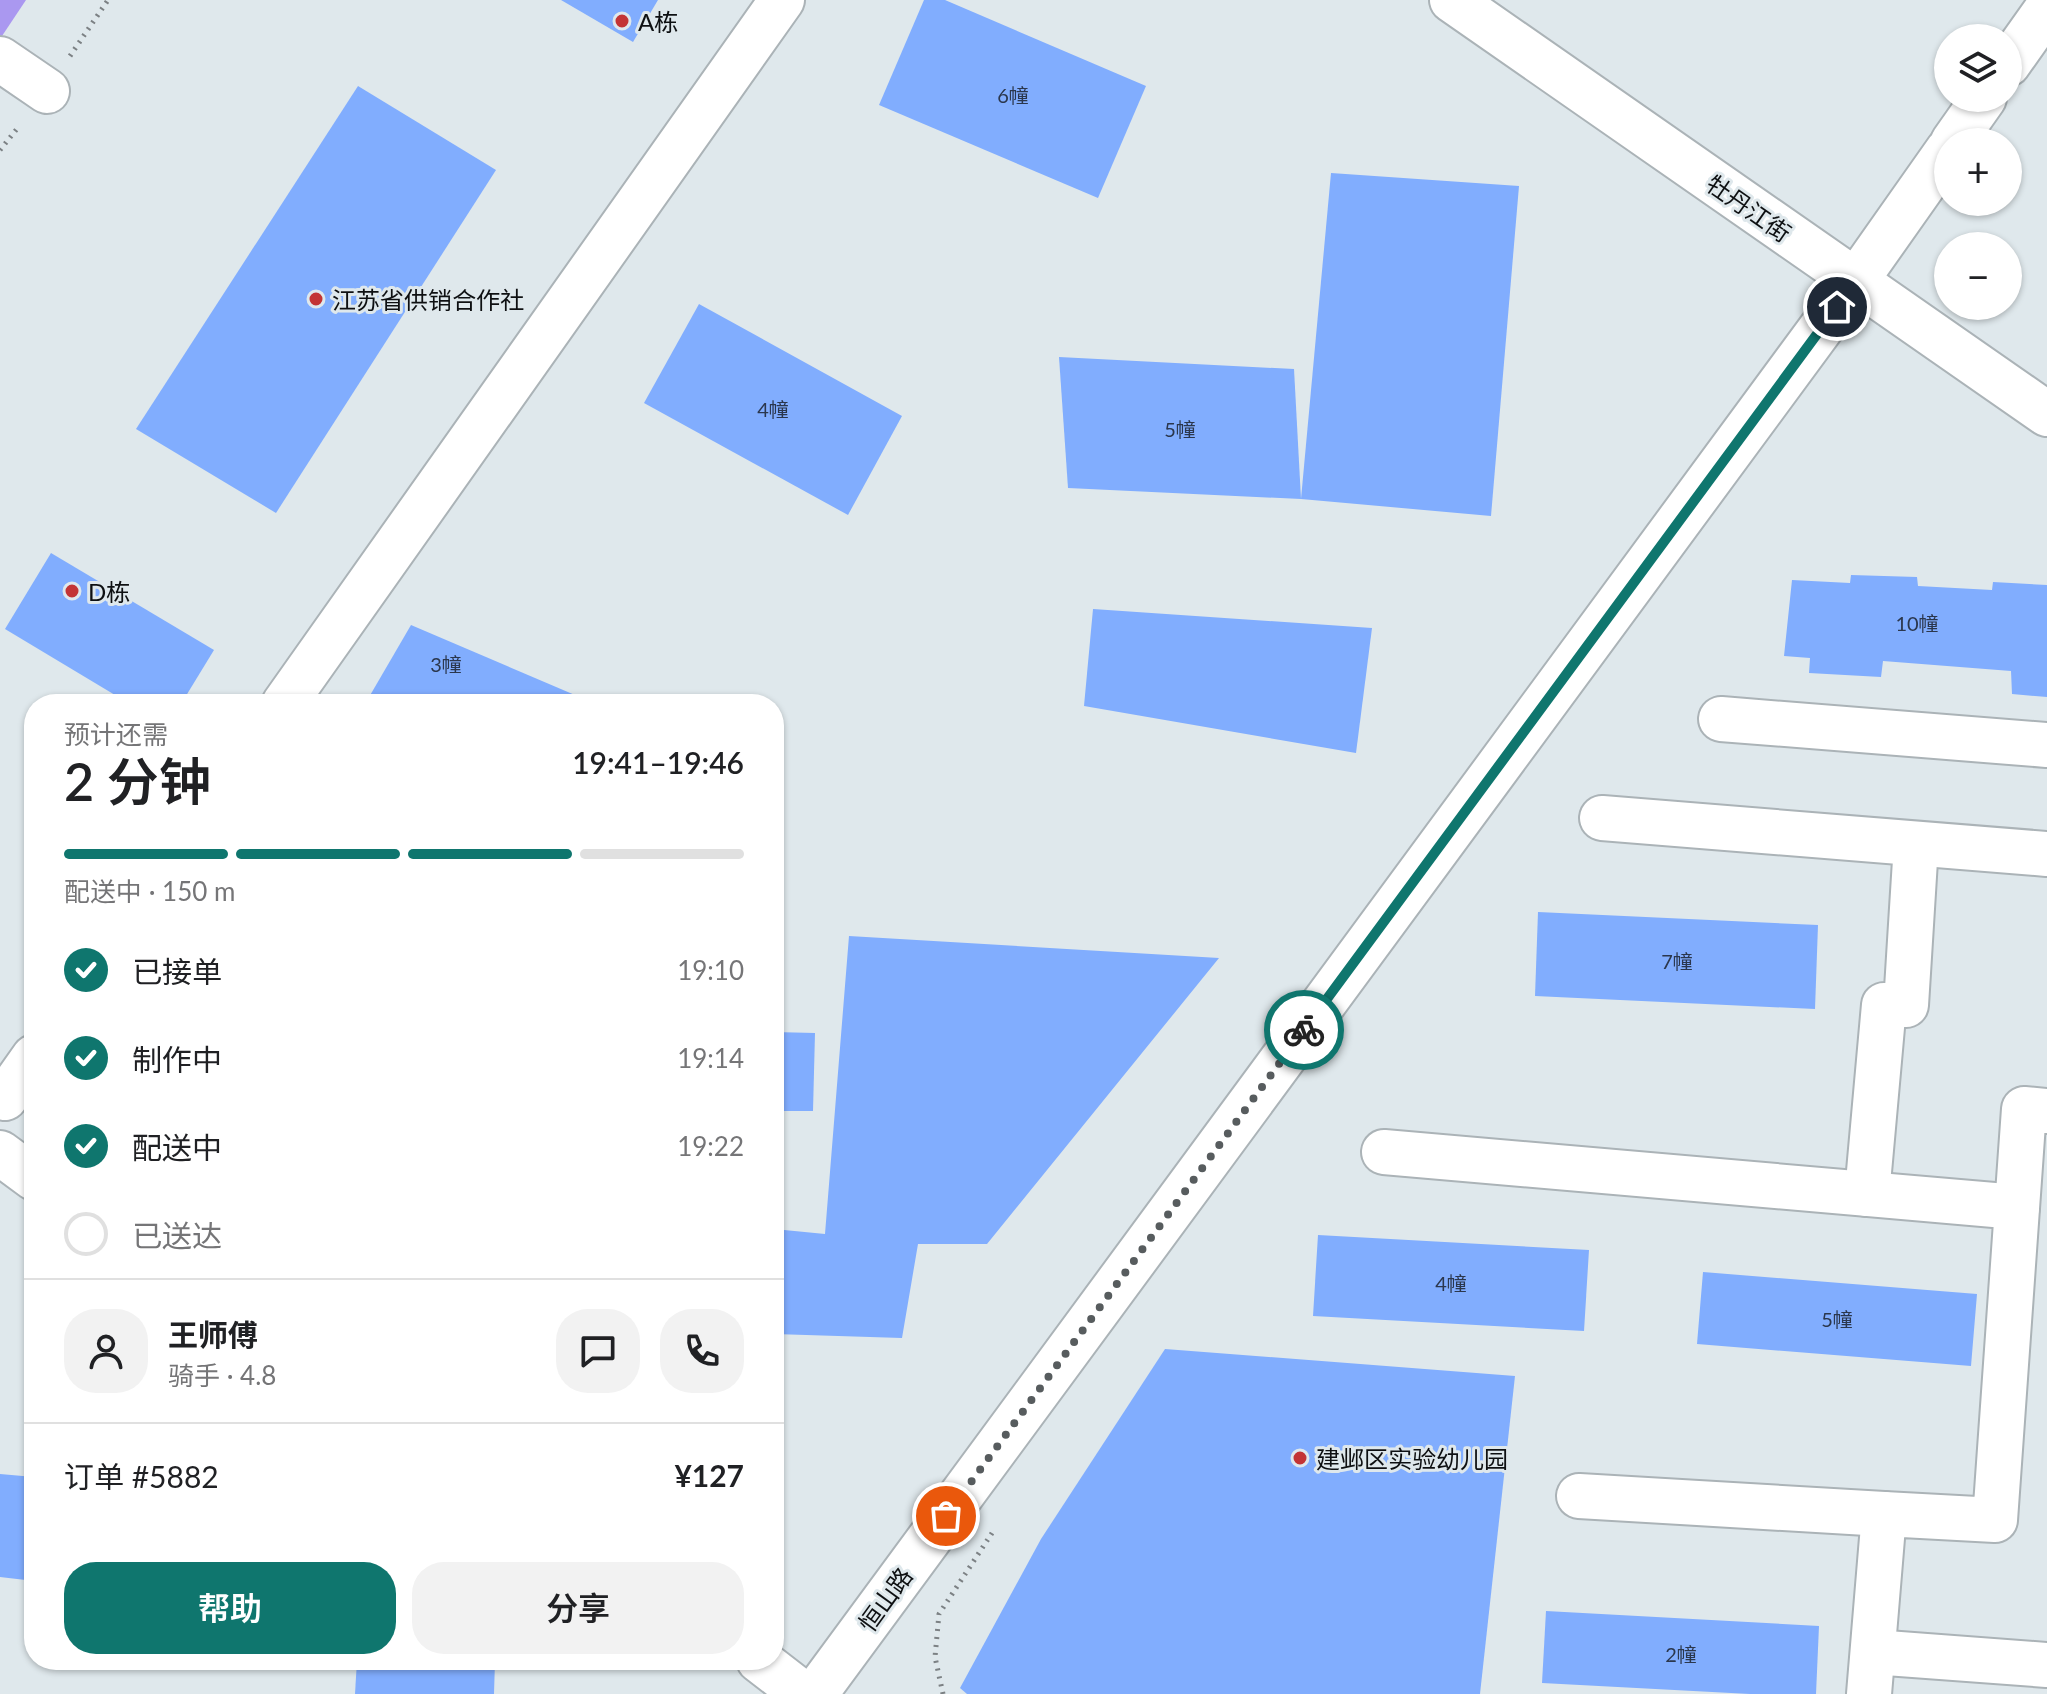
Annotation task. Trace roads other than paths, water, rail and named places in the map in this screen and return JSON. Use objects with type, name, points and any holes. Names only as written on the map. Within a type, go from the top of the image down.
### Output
[{"type":"street","points":[[291,694],[782,0]]},
{"type":"street","name":"牡丹江街","points":[[1452,0],[2047,414]]},
{"type":"street","points":[[2022,44],[2047,9]]},
{"type":"street","points":[[2,60],[47,91]]},
{"type":"street","name":"恒山路","points":[[815,1694],[1855,282],[1934,170]]},
{"type":"street","points":[[1721,719],[2047,745]]},
{"type":"street","points":[[1602,818],[2047,854]]},
{"type":"street","points":[[1867,1194],[1884,1005],[1906,1005],[1916,844]]},
{"type":"street","points":[[13,1104],[24,1079]]},
{"type":"street","points":[[1579,1496],[1995,1520],[2024,1109],[2047,1111]]},
{"type":"street","points":[[1384,1152],[2017,1207]]},
{"type":"street","points":[[0,1153],[24,1171]]},
{"type":"street","points":[[1884,1514],[1871,1673],[2047,1665]]},
{"type":"street","points":[[772,1670],[803,1694]]},
{"type":"place","name":"A栋","points":[[622,21]]},
{"type":"place","name":"江苏省供销合作社","points":[[316,299]]},
{"type":"place","name":"D栋","points":[[72,591]]},
{"type":"place","name":"建邺区实验幼儿园","points":[[1300,1458]]}]
